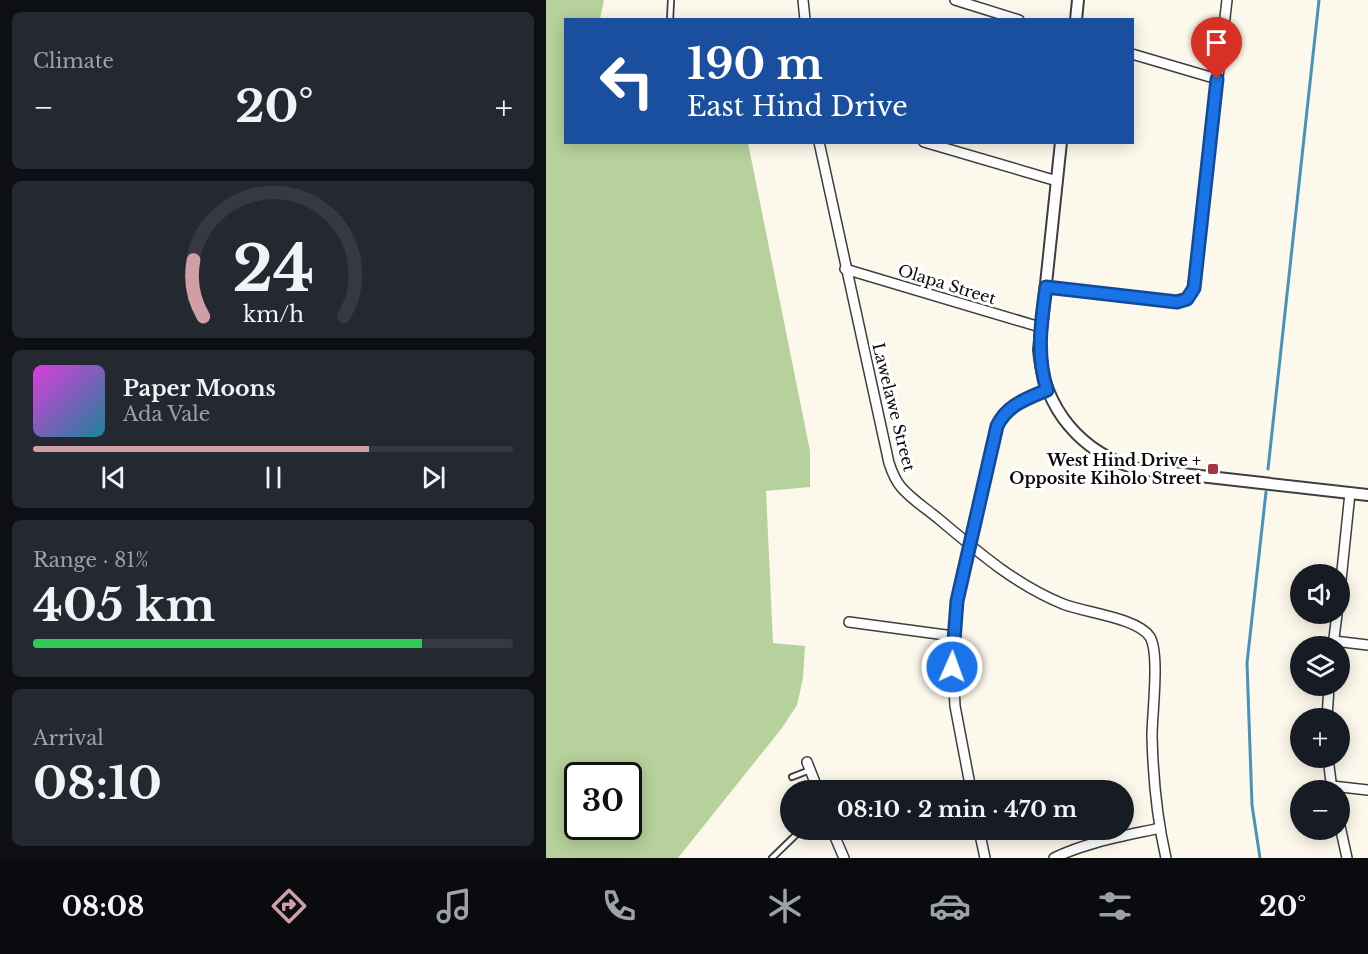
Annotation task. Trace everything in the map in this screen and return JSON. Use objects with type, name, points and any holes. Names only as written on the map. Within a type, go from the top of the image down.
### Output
[{"type":"street","points":[[803,0],[805,18]]},
{"type":"street","points":[[955,0],[1013,18]]},
{"type":"street","points":[[1076,18],[1078,0]]},
{"type":"street","points":[[1046,287],[1177,302],[1190,296],[1194,288],[1227,0]]},
{"type":"street","points":[[1134,55],[1217,79]]},
{"type":"street","name":"Lawelawe Street","points":[[819,144],[845,268],[889,463],[894,476],[907,493],[1014,578],[1045,596],[1084,611],[1131,622],[1142,628],[1150,638],[1155,651],[1152,712],[1153,759],[1160,828],[1166,858]]},
{"type":"street","points":[[931,144],[1057,181]]},
{"type":"street","points":[[1061,144],[1040,327],[1041,364],[1047,390],[1060,415],[1077,436],[1099,453],[1124,465],[1152,471],[1368,495]]},
{"type":"street","name":"Olapa Street","points":[[845,268],[1040,327]]},
{"type":"street","points":[[969,780],[955,706],[952,667],[957,601],[1000,419],[1015,404],[1047,390]]},
{"type":"street","points":[[1343,564],[1350,493]]},
{"type":"street","points":[[849,622],[953,636]]},
{"type":"street","points":[[1350,644],[1368,645]]},
{"type":"street","points":[[809,766],[814,780]]},
{"type":"street","points":[[1350,789],[1368,790]]},
{"type":"street","points":[[1054,858],[1102,841],[1160,828]]},
{"type":"street","points":[[836,840],[844,858]]},
{"type":"street","points":[[981,840],[985,858]]},
{"type":"street","points":[[1343,840],[1347,858]]},
{"type":"lane","points":[[670,18],[671,0]]},
{"type":"lane","points":[[792,777],[809,766]]},
{"type":"lane","points":[[772,858],[791,840]]},
{"type":"green space","points":[[546,0],[604,0],[600,18],[564,18],[564,144],[748,144],[810,451],[810,487],[766,491],[773,643],[805,646],[803,678],[797,705],[782,728],[678,858],[546,858]]},
{"type":"waterway","points":[[1268,469],[1319,0]]},
{"type":"waterway","points":[[1260,858],[1252,805],[1247,663],[1266,492]]},
{"type":"place","name":"West Hind Drive + Opposite Kiholo Street","points":[[1213,469]]},
{"type":"route","points":[[952,667],[957,601],[997,426],[1000,419],[1015,404],[1047,390],[1039,350],[1046,287],[1177,302],[1190,296],[1194,288],[1217,79]]}]
